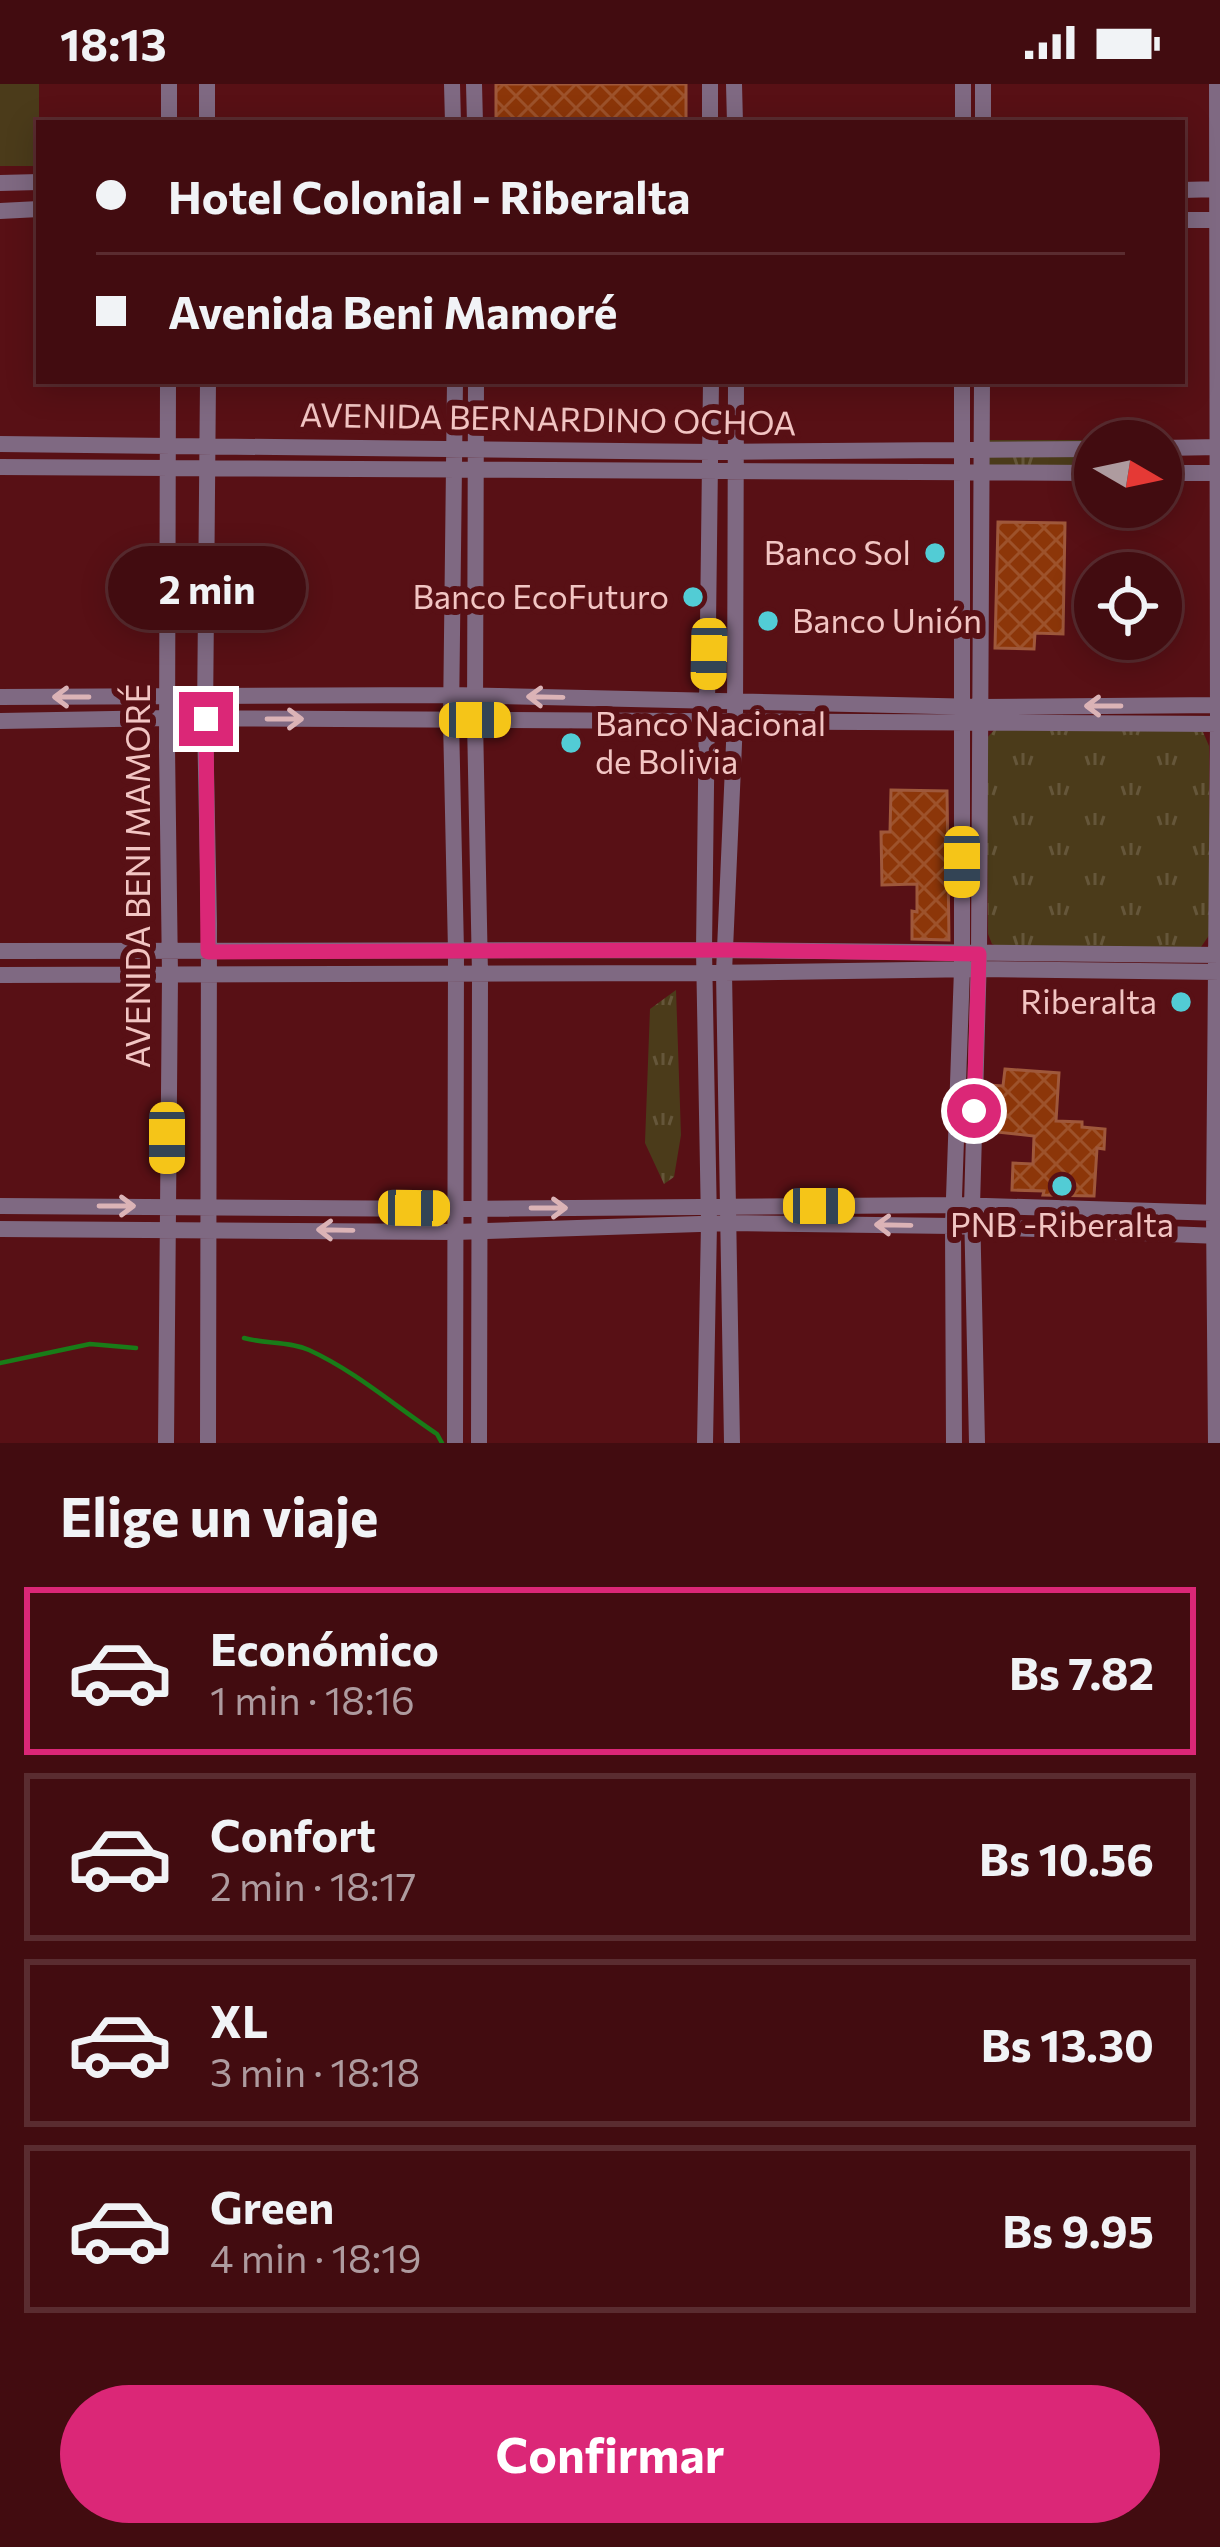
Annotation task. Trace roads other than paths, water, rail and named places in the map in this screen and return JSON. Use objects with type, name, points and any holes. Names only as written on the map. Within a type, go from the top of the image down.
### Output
[{"type":"street","points":[[169,84],[169,120]]},
{"type":"street","points":[[207,84],[207,120]]},
{"type":"street","points":[[452,84],[453,120]]},
{"type":"street","points":[[474,84],[475,120]]},
{"type":"street","points":[[710,84],[710,120]]},
{"type":"street","points":[[734,84],[735,120]]},
{"type":"street","points":[[963,84],[963,120]]},
{"type":"street","points":[[983,84],[983,120]]},
{"type":"street","points":[[1216,1443],[1217,84]]},
{"type":"street","points":[[0,183],[36,182]]},
{"type":"street","points":[[1185,190],[1219,189]]},
{"type":"street","points":[[0,211],[36,209]]},
{"type":"street","points":[[1185,220],[1219,220]]},
{"type":"street","name":"AVENIDA BENI MAMORÉ","points":[[166,1443],[168,384]]},
{"type":"street","name":"AVENIDA BENI MAMORÉ","points":[[208,384],[208,1443]]},
{"type":"street","points":[[455,384],[451,695],[455,1443]]},
{"type":"street","points":[[476,384],[479,1443]]},
{"type":"street","points":[[711,384],[704,950],[714,972],[729,1215],[732,1443]]},
{"type":"street","points":[[705,1443],[714,972],[725,950],[735,721],[736,384]]},
{"type":"street","points":[[962,384],[961,715],[971,961]]},
{"type":"street","points":[[954,1443],[981,716],[982,384]]},
{"type":"street","name":"AVENIDA BERNARDINO OCHOA","points":[[0,443],[712,452],[1074,449]]},
{"type":"street","points":[[1182,448],[1219,447]]},
{"type":"street","name":"AVENIDA BERNARDINO OCHOA","points":[[0,467],[1074,473]]},
{"type":"street","points":[[1182,473],[1218,473]]},
{"type":"street","points":[[0,698],[451,695],[709,699],[981,716],[1219,724]]},
{"type":"street","points":[[981,716],[1219,705]]},
{"type":"street","points":[[0,721],[735,721],[961,715]]},
{"type":"street","points":[[0,951],[725,950],[971,961],[1218,963]]},
{"type":"street","points":[[0,975],[714,972],[971,961]]},
{"type":"street","points":[[0,1206],[481,1208],[729,1215],[963,1206],[1217,1213]]},
{"type":"street","points":[[0,1229],[455,1232],[708,1215]]},
{"type":"street","points":[[729,1215],[1217,1236]]},
{"type":"street","points":[[963,1226],[977,1443]]},
{"type":"waterway","points":[[244,1338],[301,1347],[326,1358],[437,1434],[442,1443]]},
{"type":"waterway","points":[[0,1363],[90,1344],[136,1348]]},
{"type":"place","name":"Banco Sol","points":[[935,553]]},
{"type":"place","name":"Banco EcoFuturo","points":[[693,597]]},
{"type":"place","name":"Banco Unión","points":[[768,621]]},
{"type":"place","name":"Banco Nacional de Bolivia","points":[[571,743]]},
{"type":"place","name":"Riberalta","points":[[1181,1002]]},
{"type":"place","name":"PNB -Riberalta","points":[[1062,1186]]}]
